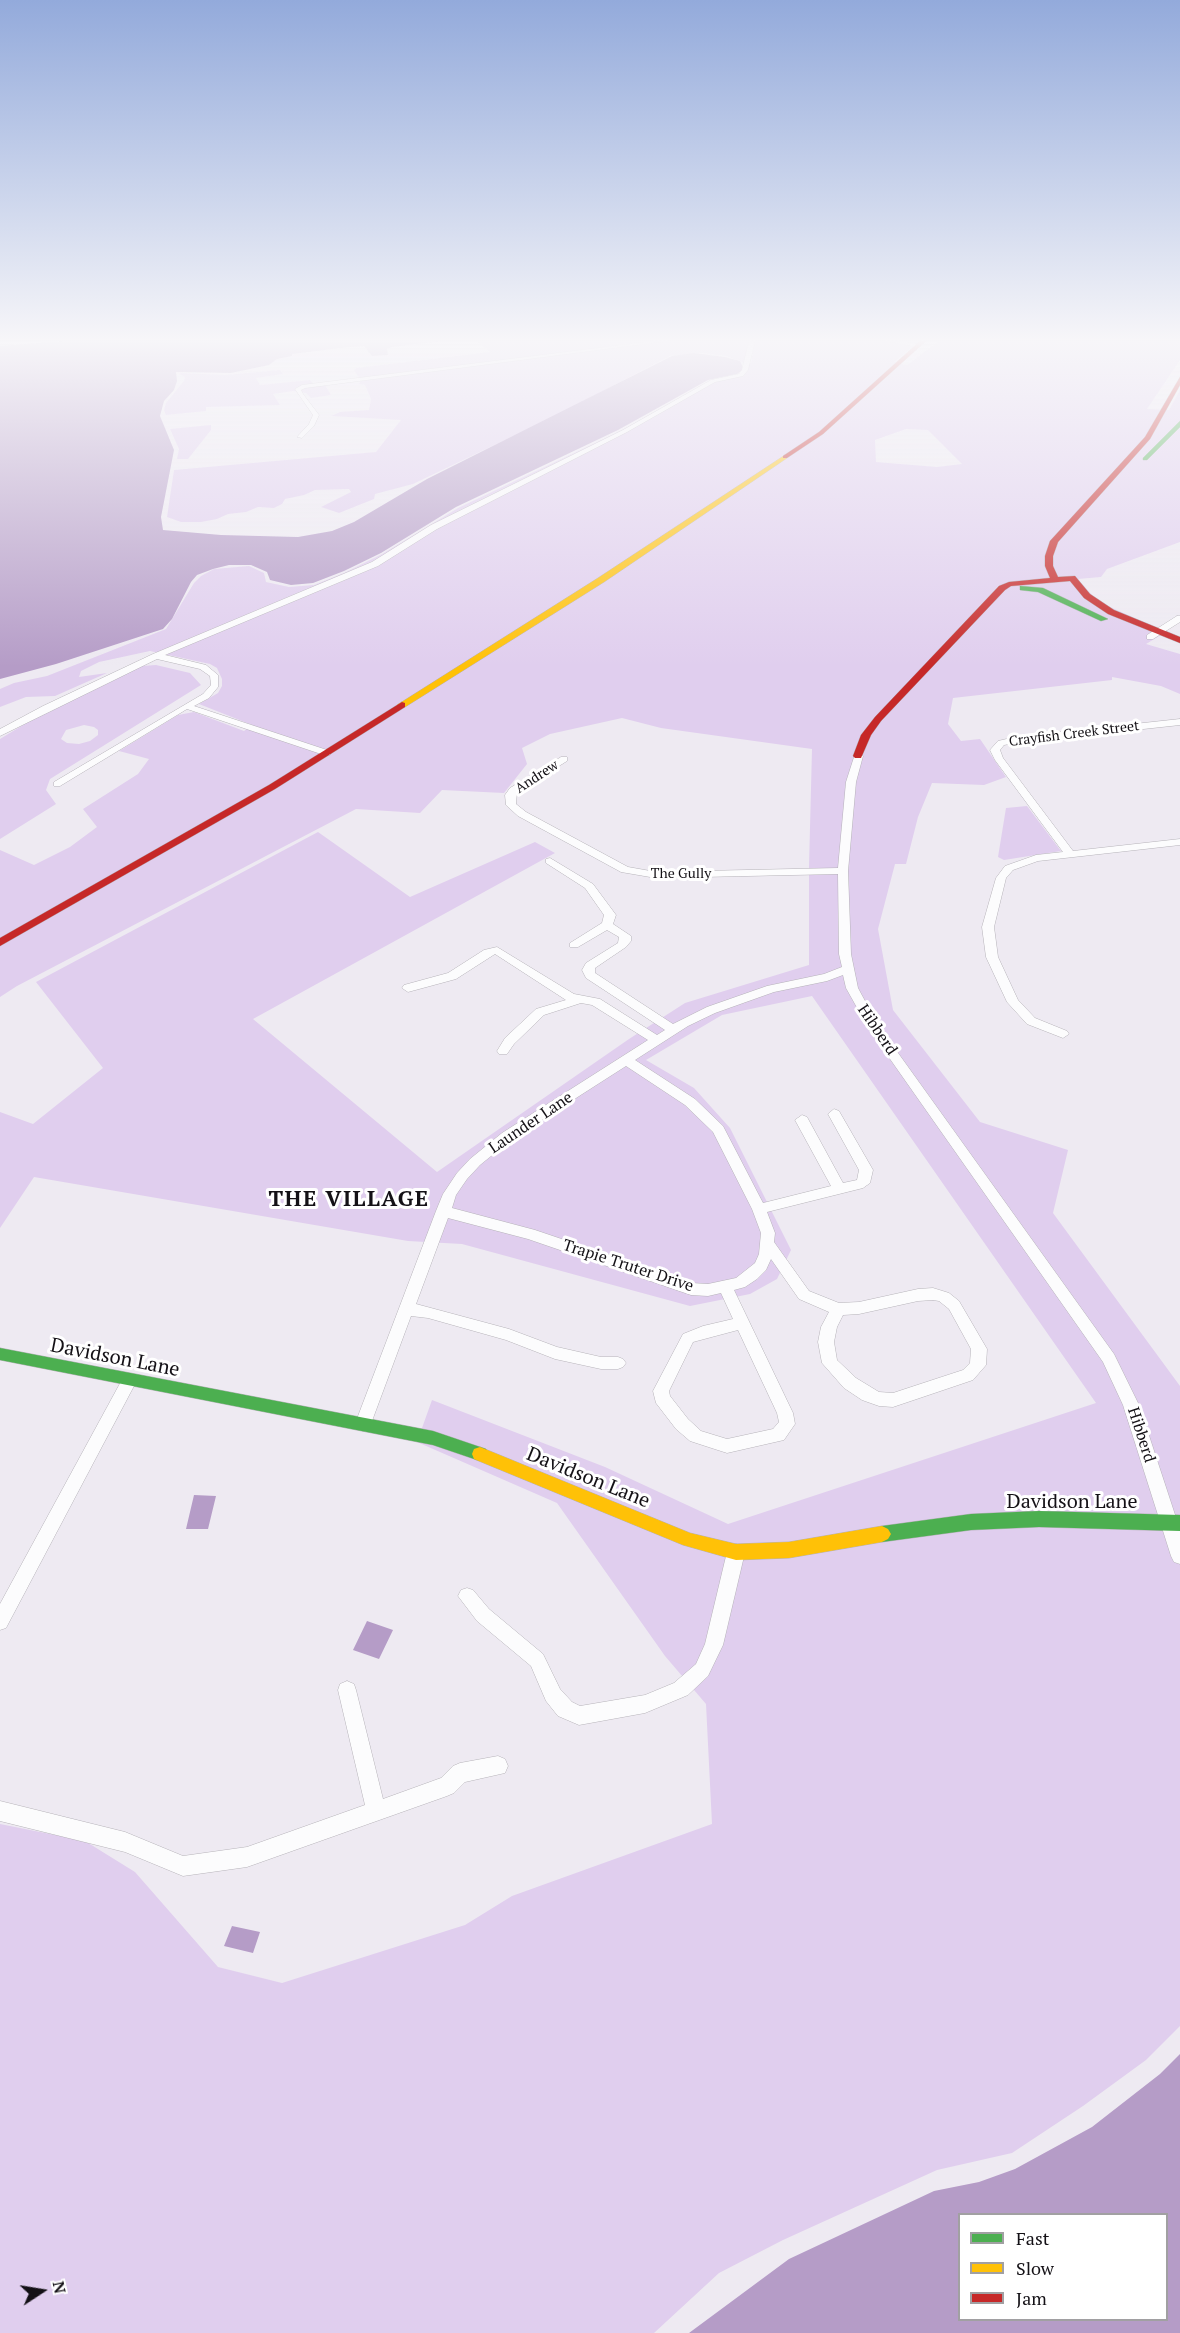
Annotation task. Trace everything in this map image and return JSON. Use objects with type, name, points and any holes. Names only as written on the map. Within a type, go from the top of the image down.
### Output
[{"type":"street","points":[[0,733],[46,708],[156,656],[375,564],[434,527],[586,450]]},
{"type":"street","points":[[0,943],[327,753],[601,580],[797,450]]},
{"type":"street","points":[[1104,619],[1075,600],[1055,579],[1049,566],[1049,556],[1054,541],[1137,450]]},
{"type":"street","points":[[1154,450],[1068,545],[1063,561],[1072,578],[1087,596],[1102,607],[1180,648]]},
{"type":"street","name":"Hibberd","points":[[1072,578],[1014,583],[1005,586],[878,718],[866,735],[851,782],[843,871],[846,969],[860,1004],[873,1026],[1109,1358],[1131,1405],[1174,1522],[1180,1556]]},
{"type":"street","points":[[998,593],[1027,588],[1040,590],[1104,619],[1154,635],[1180,640]]},
{"type":"street","points":[[1154,635],[1180,618]]},
{"type":"street","points":[[57,784],[212,691],[215,685],[214,675],[203,667],[156,656]]},
{"type":"street","points":[[186,706],[327,753]]},
{"type":"street","name":"Crayfish Creek Street","points":[[1071,854],[998,758],[994,750],[997,746],[1015,740],[1180,722]]},
{"type":"street","name":"Andrew","points":[[510,795],[518,786],[564,759]]},
{"type":"street","name":"The Gully","points":[[510,795],[512,805],[522,814],[616,866],[635,873],[667,875],[843,871]]},
{"type":"street","points":[[1063,1034],[1031,1022],[1013,1002],[992,957],[988,927],[1001,878],[1009,868],[1036,858],[1180,842]]},
{"type":"street","points":[[550,861],[590,886],[610,915],[607,925],[573,945]]},
{"type":"street","points":[[607,925],[625,936],[626,941],[590,966],[588,970],[590,975],[672,1029]]},
{"type":"street","points":[[408,988],[452,976],[488,952],[497,950],[577,1000]]},
{"type":"street","name":"Launder Lane","points":[[363,1424],[443,1211],[462,1176],[496,1144],[672,1029],[742,998],[827,977],[846,969]]},
{"type":"street","points":[[503,1051],[508,1041],[540,1012],[577,1000],[596,1002],[656,1040]]},
{"type":"street","points":[[626,1060],[690,1102],[711,1120],[759,1209],[768,1233],[768,1244],[804,1294],[838,1310],[859,1308],[918,1295],[933,1294],[944,1297],[954,1305],[973,1336],[979,1349],[978,1365],[968,1375],[893,1400],[879,1400],[850,1383],[830,1363],[826,1342],[829,1327],[838,1310]]},
{"type":"street","points":[[759,1209],[863,1183],[867,1170],[834,1114]]},
{"type":"street","points":[[802,1120],[840,1189]]},
{"type":"street","name":"Trapie Truter Drive","points":[[443,1211],[530,1234],[683,1287],[708,1290],[740,1283],[761,1266],[768,1244]]},
{"type":"street","points":[[725,1287],[785,1413],[787,1424],[778,1435],[727,1446],[696,1437],[682,1424],[662,1398],[662,1391],[688,1338],[694,1334],[742,1323]]},
{"type":"street","points":[[406,1310],[428,1312],[509,1335],[555,1353],[602,1363],[618,1363]]},
{"type":"street","name":"Davidson Lane","points":[[0,1354],[129,1381],[405,1431],[463,1448],[689,1540],[736,1552],[789,1550],[931,1526],[970,1522],[1039,1519],[1174,1522]]},
{"type":"street","points":[[0,1622],[129,1381]]},
{"type":"street","points":[[467,1596],[483,1615],[537,1660],[553,1695],[565,1709],[579,1716],[645,1704],[681,1689],[702,1670],[714,1645],[736,1552]]},
{"type":"street","points":[[347,1690],[376,1812]]},
{"type":"street","points":[[0,1811],[125,1842],[183,1866],[247,1857],[447,1786],[459,1773],[498,1766]]},
{"type":"shaded area","points":[[0,450],[174,450],[161,517],[163,530],[221,535],[298,537],[332,531],[354,522],[427,479],[485,450],[576,450],[456,507],[381,553],[344,571],[313,583],[291,585],[270,580],[267,572],[251,565],[229,565],[213,569],[197,575],[191,582],[172,619],[163,629],[56,664],[0,679]]},
{"type":"shaded area","points":[[179,450],[195,450],[188,459],[177,459]]},
{"type":"shaded area","points":[[378,450],[484,450],[413,484],[375,494],[374,499],[339,513],[321,507],[351,492],[349,489],[315,490],[285,499],[282,504],[274,508],[258,507],[201,522],[181,522],[167,517],[174,470],[376,452]]},
{"type":"shaded area","points":[[580,450],[875,450],[876,462],[937,467],[962,464],[948,450],[1180,450],[1180,542],[1107,569],[1101,577],[1078,579],[1092,595],[1108,606],[1166,632],[1146,644],[1180,654],[1180,694],[1161,686],[1112,677],[1112,680],[953,698],[948,724],[961,741],[980,739],[1006,777],[984,785],[932,783],[918,817],[906,864],[895,864],[878,929],[893,1010],[980,1122],[1068,1150],[1053,1213],[1180,1386],[1180,2026],[1146,2060],[1083,2106],[1012,2153],[937,2170],[783,2240],[719,2273],[654,2333],[0,2333],[0,1824],[85,1841],[135,1872],[218,1967],[282,1983],[465,1925],[512,1896],[712,1824],[706,1704],[665,1656],[557,1503],[417,1442],[432,1400],[605,1467],[728,1524],[1096,1403],[812,996],[722,1015],[646,1060],[694,1088],[730,1128],[791,1250],[777,1279],[750,1294],[690,1306],[462,1244],[408,1241],[34,1177],[0,1228],[0,1112],[33,1124],[103,1068],[36,982],[318,832],[410,897],[535,842],[555,853],[253,1019],[437,1172],[685,1003],[809,965],[812,749],[661,728],[622,718],[550,734],[522,748],[527,764],[504,793],[442,790],[420,813],[356,809],[0,997],[0,850],[34,865],[70,847],[97,827],[83,809],[138,774],[149,759],[119,751],[178,715],[194,712],[244,731],[252,725],[199,704],[218,693],[222,686],[222,679],[217,668],[210,664],[150,651],[99,662],[81,671],[79,677],[107,673],[55,696],[26,697],[0,707],[0,689],[14,683],[47,676],[166,629],[194,583],[214,569],[249,566],[264,573],[266,582],[289,587],[314,585],[382,554],[458,508]]},
{"type":"shaded area","points":[[156,665],[190,673],[201,685],[50,779],[46,790],[56,804],[0,839],[0,739],[28,722],[142,666]],"holes":[[[84,725],[98,730],[98,735],[90,741],[79,744],[67,743],[61,739],[66,730]]]},
{"type":"shaded area","points":[[1027,806],[1061,851],[1004,860],[998,857],[1006,808]]},
{"type":"shaded area","points":[[194,1495],[216,1496],[208,1529],[186,1529]]},
{"type":"shaded area","points":[[367,1621],[393,1630],[379,1659],[353,1650]]},
{"type":"shaded area","points":[[232,1926],[260,1932],[253,1953],[224,1946]]},
{"type":"shaded area","points":[[1180,2054],[1180,2333],[689,2333],[789,2259],[934,2191],[979,2182],[1015,2169],[1092,2127],[1160,2074]]},
{"type":"traffic: fast","points":[[1145,459],[1154,450]]},
{"type":"traffic: fast","points":[[1023,588],[1040,590],[1104,619]]},
{"type":"traffic: fast","points":[[0,1354],[433,1438],[480,1454]]},
{"type":"traffic: fast","points":[[882,1534],[971,1522],[1039,1519],[1180,1523]]},
{"type":"traffic: slow","points":[[402,705],[601,580],[785,457]]},
{"type":"traffic: slow","points":[[480,1454],[689,1540],[736,1552],[789,1550],[882,1534]]},
{"type":"traffic: jam","points":[[785,457],[796,450]]},
{"type":"traffic: jam","points":[[1055,579],[1049,566],[1049,556],[1054,541],[1137,450]]},
{"type":"traffic: jam","points":[[858,756],[866,735],[878,719],[1002,588],[1009,584],[1072,578],[1087,596],[1111,612],[1180,640]]},
{"type":"traffic: jam","points":[[0,943],[272,787],[402,705]]},
{"type":"district","name":"THE VILLAGE","points":[[349,1200]]}]
